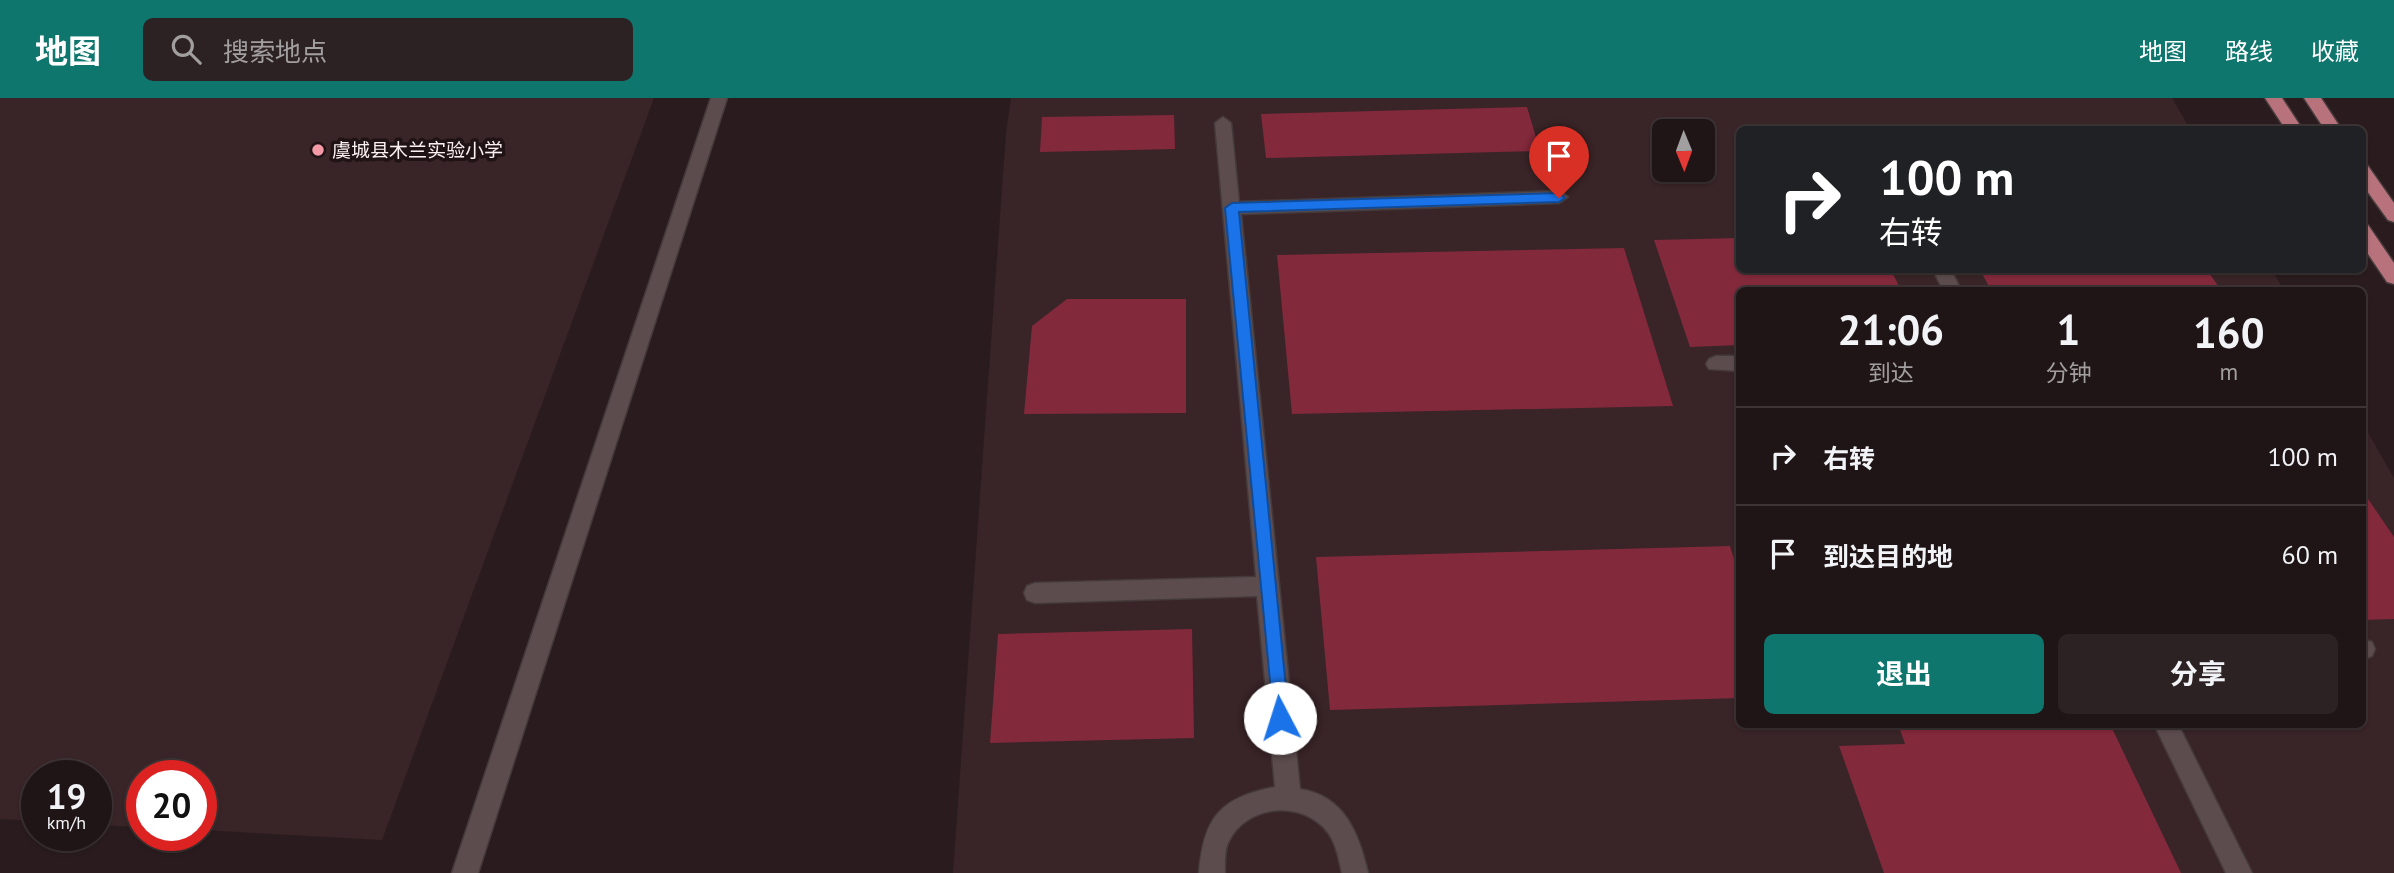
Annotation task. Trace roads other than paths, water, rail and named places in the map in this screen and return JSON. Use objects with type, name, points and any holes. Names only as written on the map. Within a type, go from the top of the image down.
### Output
[{"type":"main road","points":[[2273,98],[2292,126]]},
{"type":"main road","points":[[2312,98],[2331,126]]},
{"type":"main road","points":[[2366,176],[2394,216]]},
{"type":"main road","points":[[2366,236],[2394,277]]},
{"type":"street","points":[[465,873],[719,98]]},
{"type":"street","points":[[1223,122],[1288,797]]},
{"type":"street","points":[[1232,208],[1559,198]]},
{"type":"street","points":[[1716,364],[1736,363]]},
{"type":"street","points":[[1035,593],[1268,586]]},
{"type":"street","points":[[2168,728],[2239,873]]},
{"type":"street","points":[[1212,873],[1215,840],[1226,821],[1244,806],[1265,798],[1288,797],[1310,803],[1331,815],[1346,833],[1354,856],[1355,873]]},
{"type":"place","name":"虞城县木兰实验小学","points":[[318,150]]}]
